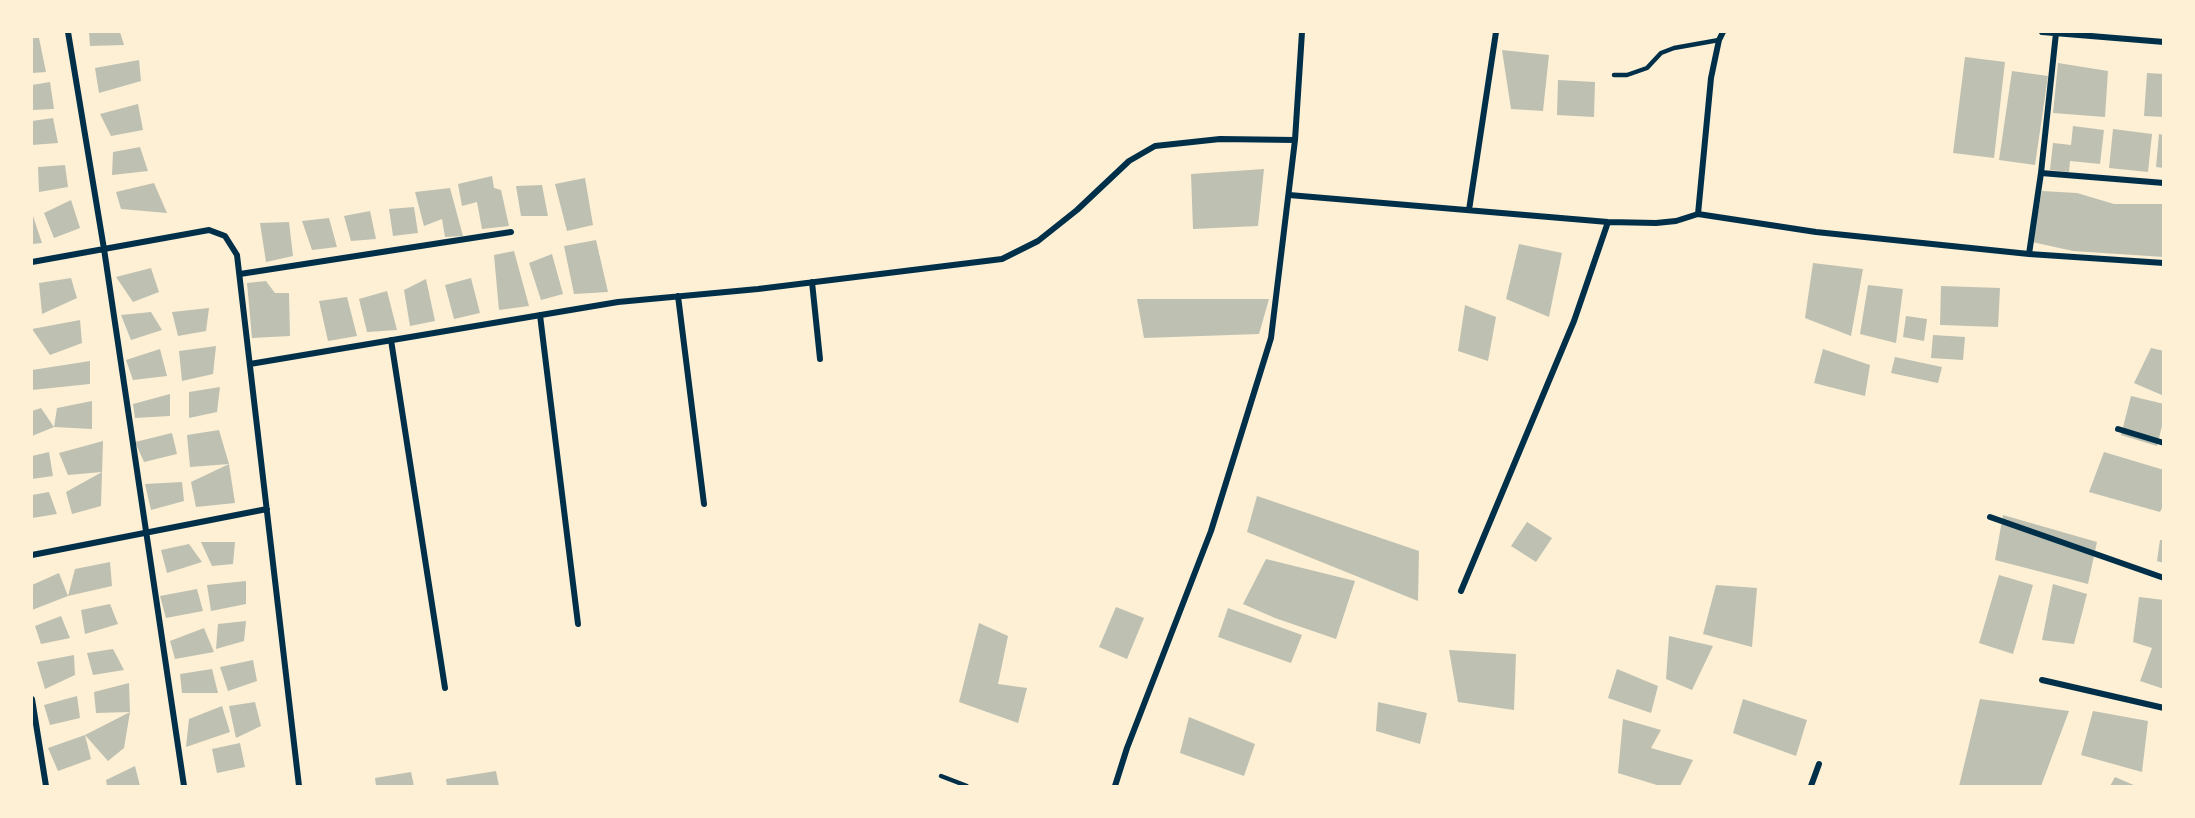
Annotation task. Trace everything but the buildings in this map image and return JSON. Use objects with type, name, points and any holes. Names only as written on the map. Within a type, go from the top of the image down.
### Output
[{"type":"street","points":[[68,32],[104,249],[184,786]]},
{"type":"street","points":[[1115,786],[1127,748],[1211,531],[1271,338],[1295,140],[1302,32]]},
{"type":"street","points":[[1469,210],[1496,32]]},
{"type":"street","points":[[1698,214],[1711,78],[1719,40],[1723,32]]},
{"type":"street","points":[[2042,32],[2163,42]]},
{"type":"street","points":[[2029,254],[2041,173],[2056,33]]},
{"type":"street","points":[[250,364],[618,302],[1002,259],[1038,241],[1077,210],[1129,161],[1155,146],[1220,139],[1295,140]]},
{"type":"street","points":[[2041,173],[2163,183]]},
{"type":"street","points":[[1289,195],[1608,222],[1656,223],[1676,221],[1698,214],[1816,232],[2029,254],[2163,263]]},
{"type":"street","points":[[1461,591],[1574,321],[1608,222]]},
{"type":"street","points":[[32,262],[208,230],[225,236],[237,255],[299,786]]},
{"type":"street","points":[[240,274],[511,232]]},
{"type":"street","points":[[812,282],[820,359]]},
{"type":"street","points":[[678,297],[704,504]]},
{"type":"street","points":[[540,315],[578,624]]},
{"type":"street","points":[[391,340],[445,688]]},
{"type":"street","points":[[2118,429],[2163,443]]},
{"type":"street","points":[[32,555],[267,509]]},
{"type":"street","points":[[1990,517],[2163,578]]},
{"type":"street","points":[[2042,680],[2163,708]]},
{"type":"street","points":[[32,699],[46,786]]},
{"type":"street","points":[[1811,786],[1819,764]]},
{"type":"lane","points":[[1614,75],[1627,75],[1647,68],[1661,53],[1674,48],[1719,40]]},
{"type":"lane","points":[[941,776],[967,786]]}]
